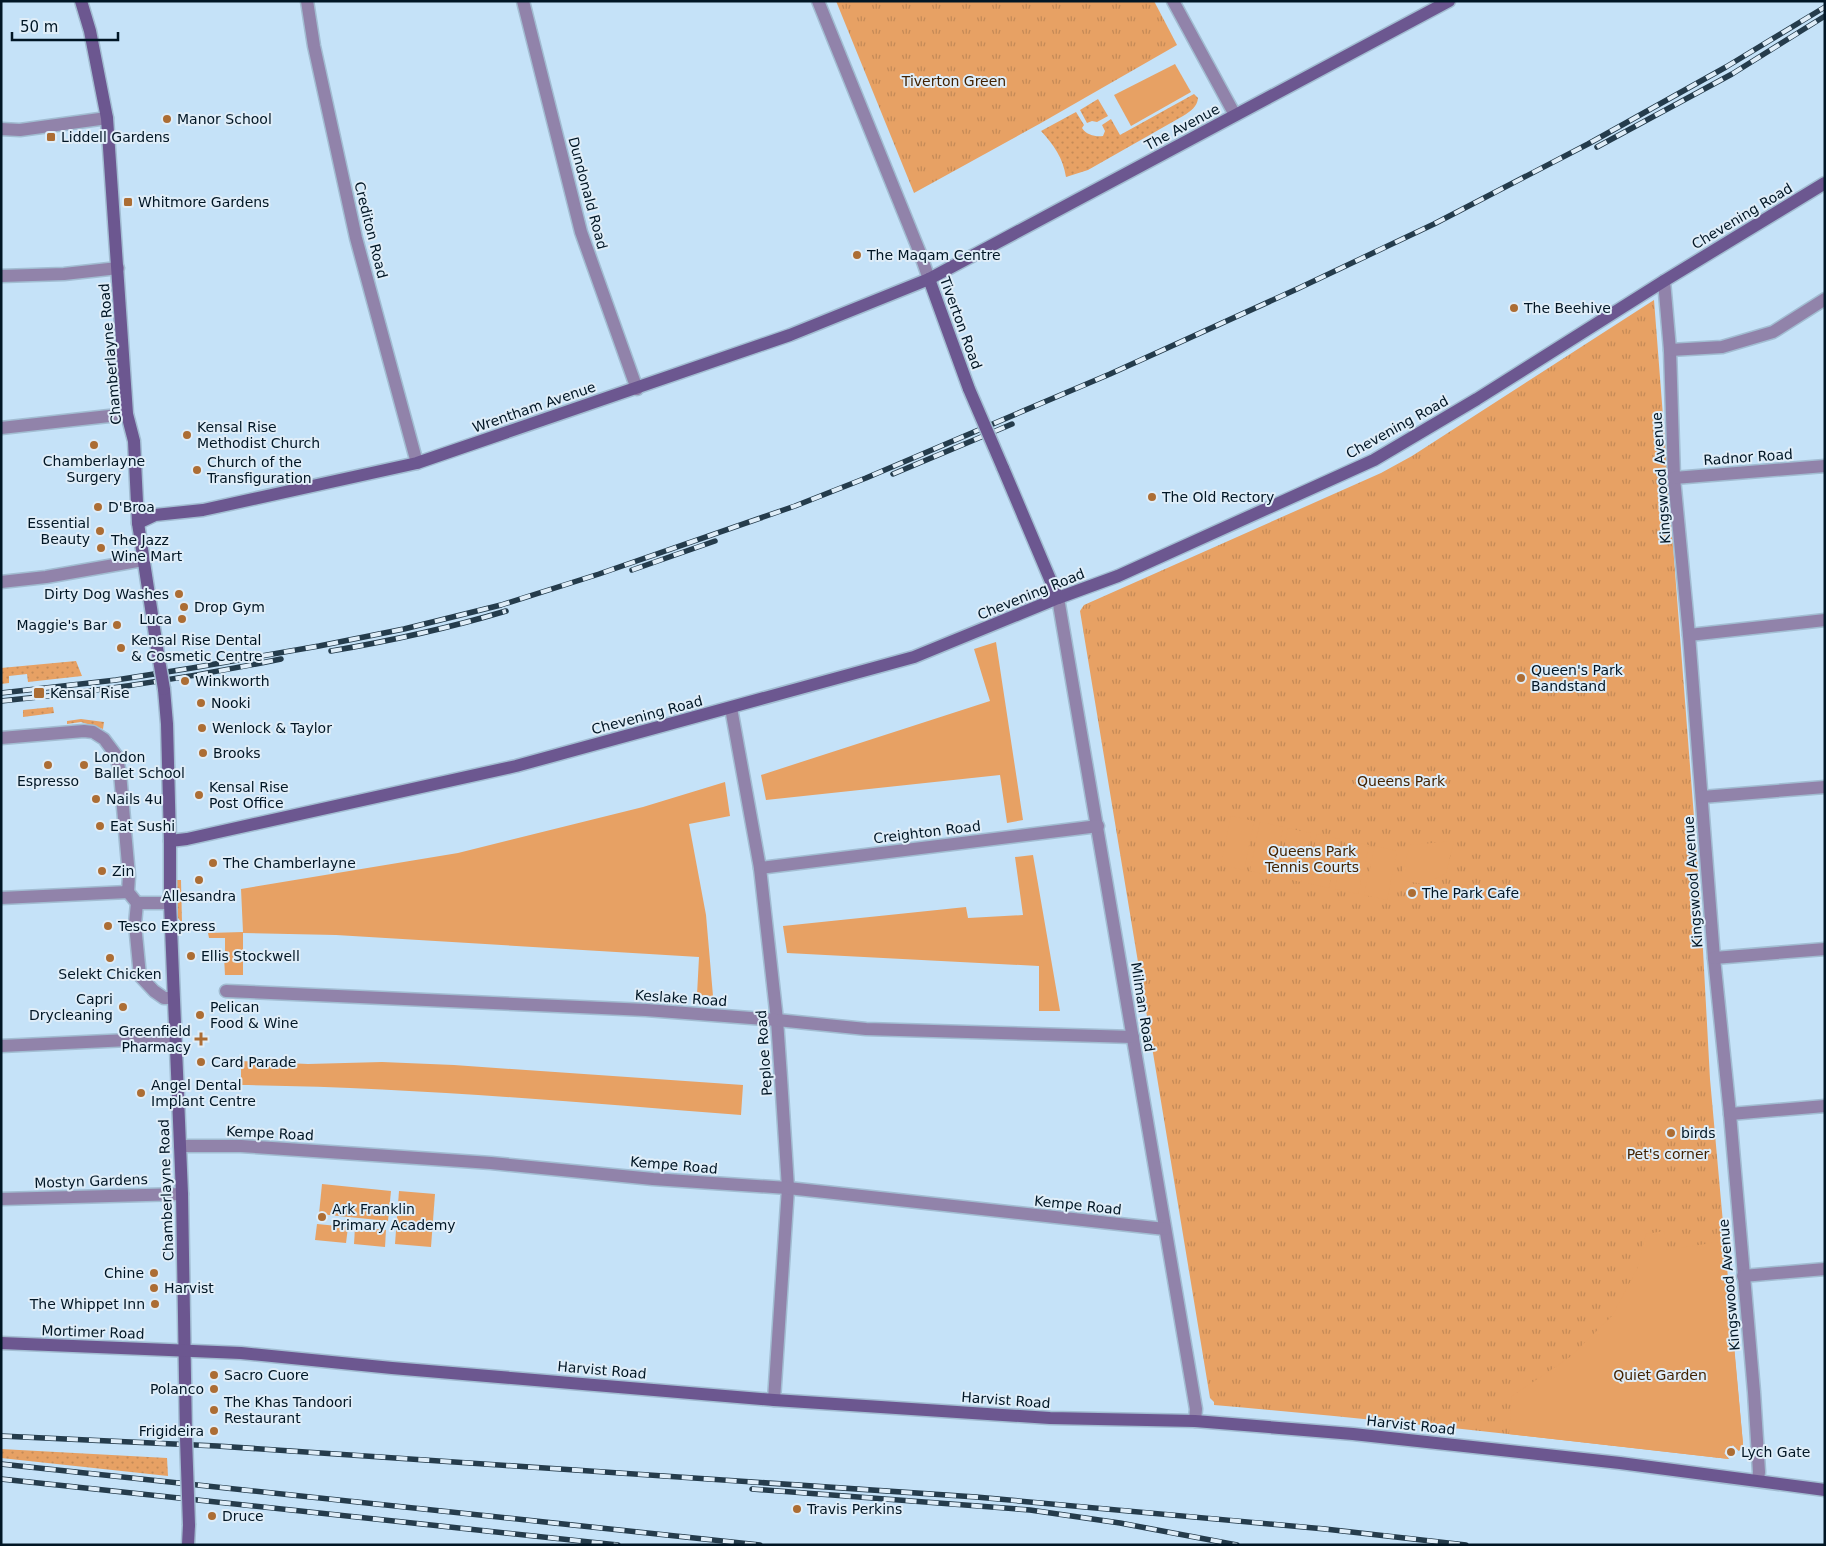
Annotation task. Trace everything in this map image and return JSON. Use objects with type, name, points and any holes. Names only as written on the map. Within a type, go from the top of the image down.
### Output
[{"type":"street","name":"Chamberlayne Road","points":[[81,1],[90,31],[106,118],[127,414],[134,441],[138,523],[165,699],[170,841],[170,903],[182,1194],[188,1545]]},
{"type":"street","name":"Crediton Road","points":[[307,1],[314,46],[356,238],[417,462]]},
{"type":"street","name":"Dundonald Road","points":[[523,1],[581,232],[636,389]]},
{"type":"street","name":"Tiverton Road","points":[[818,1],[920,253],[969,389],[1058,598]]},
{"type":"street","points":[[1173,1],[1235,115]]},
{"type":"street","name":"The Avenue","points":[[929,278],[1449,1]]},
{"type":"street","points":[[1,129],[20,130],[106,118]]},
{"type":"street","name":"Chevening Road","points":[[170,841],[316,812],[516,766],[914,657],[1058,598],[1118,576],[1374,460],[1477,399],[1664,281],[1825,183]]},
{"type":"street","points":[[1,276],[64,274],[118,268]]},
{"type":"street","name":"Wrentham Avenue","points":[[138,523],[154,515],[203,510],[417,462],[790,335],[929,278]]},
{"type":"street","name":"Kingswood Avenue","points":[[1664,281],[1670,350],[1674,478],[1690,635],[1714,958],[1730,1114],[1754,1392],[1758,1480]]},
{"type":"street","points":[[1670,350],[1722,347],[1773,332],[1825,299]]},
{"type":"street","points":[[1,428],[127,414]]},
{"type":"street","name":"Radnor Road","points":[[1674,478],[1825,466]]},
{"type":"street","points":[[1,582],[46,578],[144,560]]},
{"type":"street","name":"Milman Road","points":[[1058,598],[1196,1409],[1195,1421]]},
{"type":"street","points":[[1690,635],[1825,620]]},
{"type":"street","name":"Peploe Road","points":[[731,708],[760,868],[777,1020],[788,1188],[774,1400]]},
{"type":"street","points":[[1,738],[84,731],[98,734],[110,745],[116,755],[120,773],[129,876],[128,892],[136,904],[135,924],[140,976],[154,991],[164,998],[174,998]]},
{"type":"street","points":[[1702,797],[1825,787]]},
{"type":"street","name":"Creighton Road","points":[[760,868],[1098,826]]},
{"type":"street","points":[[1,898],[128,892]]},
{"type":"street","points":[[136,904],[170,903]]},
{"type":"street","points":[[1714,958],[1825,949]]},
{"type":"street","name":"Keslake Road","points":[[226,991],[646,1010],[866,1029],[1133,1037]]},
{"type":"street","points":[[1,1046],[130,1040],[146,1042],[175,1040]]},
{"type":"street","points":[[1730,1114],[1825,1106]]},
{"type":"street","name":"Kempe Road","points":[[180,1146],[241,1146],[355,1152],[653,1179],[788,1188],[1165,1229]]},
{"type":"street","name":"Mostyn Gardens","points":[[1,1199],[182,1194]]},
{"type":"street","points":[[1743,1276],[1825,1269]]},
{"type":"street","name":"Mortimer Road","points":[[1,1343],[184,1350]]},
{"type":"street","name":"Harvist Road","points":[[184,1350],[240,1353],[392,1368],[774,1400],[1050,1418],[1195,1421],[1353,1434],[1620,1463],[1825,1490]]},
{"type":"green space","name":"Tiverton Green","points":[[836,1],[1154,1],[1177,45],[914,193]]},
{"type":"green space","points":[[1175,64],[1191,92],[1131,126],[1114,95]]},
{"type":"green space","points":[[1194,94],[1198,98],[1196,104],[1186,114],[1088,170],[1066,177],[1063,164],[1057,152],[1041,131],[1076,112],[1084,125],[1082,128],[1089,134],[1103,136],[1105,131],[1102,125],[1111,119],[1120,135]]},
{"type":"green space","points":[[1098,99],[1108,116],[1097,122],[1087,123],[1080,110]]},
{"type":"green space","name":"Queens Park","points":[[1654,300],[1700,895],[1710,1079],[1743,1444],[1739,1451],[1733,1445],[1724,1453],[1729,1459],[1472,1430],[1214,1405],[1210,1398],[1080,611],[1084,605],[1381,473],[1412,456]]},
{"type":"green space","points":[[996,642],[1023,820],[1007,823],[1000,775],[766,800],[761,775],[990,701],[974,649]]},
{"type":"green space","points":[[76,661],[82,676],[28,682],[27,674],[9,676],[9,683],[1,684],[1,668]]},
{"type":"green space","points":[[53,707],[54,713],[23,717],[23,710]]},
{"type":"green space","points":[[81,719],[104,722],[103,729],[81,722],[67,724],[67,721]]},
{"type":"green space","points":[[725,782],[730,816],[689,824],[706,915],[713,996],[697,995],[699,957],[336,935],[243,933],[243,975],[225,975],[224,957],[212,957],[212,953],[225,952],[225,938],[209,938],[208,933],[243,932],[241,889],[458,853],[643,807]]},
{"type":"green space","points":[[1231,816],[1254,821],[1244,870],[1221,865]]},
{"type":"green space","points":[[1260,822],[1283,827],[1273,876],[1250,871]]},
{"type":"green space","points":[[1288,828],[1311,833],[1301,882],[1279,877]]},
{"type":"green space","name":"Queens Park Tennis Courts","points":[[1317,834],[1340,839],[1329,888],[1307,883]]},
{"type":"green space","points":[[1346,840],[1369,845],[1358,894],[1335,889]]},
{"type":"green space","points":[[1454,841],[1446,873],[1433,880],[1429,885],[1400,880],[1410,845]]},
{"type":"green space","points":[[1375,846],[1397,851],[1387,900],[1364,895]]},
{"type":"green space","points":[[1033,855],[1060,1011],[1039,1011],[1039,966],[787,953],[783,926],[966,907],[968,918],[1023,915],[1015,857]]},
{"type":"green space","points":[[177,880],[181,880],[182,923],[178,918]]},
{"type":"green space","points":[[241,1061],[308,1064],[382,1062],[454,1065],[743,1085],[741,1115],[429,1092],[241,1085]]},
{"type":"green space","points":[[322,1184],[391,1191],[388,1221],[319,1214]]},
{"type":"green space","points":[[399,1191],[435,1194],[431,1247],[395,1244]]},
{"type":"green space","points":[[317,1224],[348,1227],[346,1243],[315,1240]]},
{"type":"green space","points":[[355,1227],[386,1230],[385,1247],[354,1244]]},
{"type":"green space","name":"Quiet Garden","points":[[1664,1231],[1667,1250],[1724,1241],[1743,1444],[1739,1451],[1733,1445],[1724,1453],[1729,1459],[1509,1434],[1512,1396],[1570,1357],[1612,1316],[1637,1269],[1646,1234]]},
{"type":"green space","points":[[1,1449],[167,1458],[168,1476],[1,1458]]},
{"type":"railway","points":[[1,693],[116,680],[192,668],[404,629],[501,605],[599,574],[795,506],[866,478],[1110,374],[1434,224],[1588,144],[1726,67],[1825,7]]},
{"type":"railway","points":[[1597,147],[1732,74],[1825,16]]},
{"type":"railway","points":[[893,474],[1012,424]]},
{"type":"railway","points":[[632,570],[715,541]]},
{"type":"railway","points":[[331,651],[419,634],[506,611]]},
{"type":"railway","points":[[1,701],[142,684],[281,659]]},
{"type":"railway","points":[[1,1436],[217,1446],[976,1497],[1325,1529],[1466,1545]]},
{"type":"railway","points":[[1,1464],[760,1545]]},
{"type":"railway","points":[[1,1479],[618,1545]]},
{"type":"railway","points":[[752,1489],[1030,1510],[1120,1523],[1237,1545]]},
{"type":"place","name":"Manor School","points":[[167,119]]},
{"type":"place","name":"Liddell Gardens","points":[[51,137]]},
{"type":"place","name":"Whitmore Gardens","points":[[128,202]]},
{"type":"place","name":"The Maqam Centre","points":[[857,255]]},
{"type":"place","name":"The Beehive","points":[[1514,308]]},
{"type":"place","name":"Kensal Rise Methodist Church","points":[[187,435]]},
{"type":"place","name":"Chamberlayne Surgery","points":[[94,445]]},
{"type":"place","name":"Church of the Transfiguration","points":[[197,470]]},
{"type":"place","name":"The Old Rectory","points":[[1152,497]]},
{"type":"place","name":"D'Broa","points":[[98,507]]},
{"type":"place","name":"Essential Beauty","points":[[100,531]]},
{"type":"place","name":"The Jazz Wine Mart","points":[[101,548]]},
{"type":"place","name":"Dirty Dog Washes","points":[[179,594]]},
{"type":"place","name":"Drop Gym","points":[[184,607]]},
{"type":"place","name":"Luca","points":[[182,619]]},
{"type":"place","name":"Maggie's Bar","points":[[117,625]]},
{"type":"place","name":"Kensal Rise Dental & Cosmetic Centre","points":[[121,648]]},
{"type":"place","name":"Queen's Park Bandstand","points":[[1521,678]]},
{"type":"place","name":"Winkworth","points":[[185,681]]},
{"type":"place","name":"Kensal Rise","points":[[39,693]]},
{"type":"place","name":"Nooki","points":[[201,703]]},
{"type":"place","name":"Wenlock & Taylor","points":[[202,728]]},
{"type":"place","name":"Brooks","points":[[203,753]]},
{"type":"place","name":"Espresso","points":[[48,765]]},
{"type":"place","name":"London Ballet School","points":[[84,765]]},
{"type":"place","name":"Kensal Rise Post Office","points":[[199,795]]},
{"type":"place","name":"Nails 4u","points":[[96,799]]},
{"type":"place","name":"Eat Sushi","points":[[100,826]]},
{"type":"place","name":"The Chamberlayne","points":[[213,863]]},
{"type":"place","name":"Zin","points":[[102,871]]},
{"type":"place","name":"Allesandra","points":[[199,880]]},
{"type":"place","name":"The Park Cafe","points":[[1412,893]]},
{"type":"place","name":"Tesco Express","points":[[108,926]]},
{"type":"place","name":"Ellis Stockwell","points":[[191,956]]},
{"type":"place","name":"Selekt Chicken","points":[[110,958]]},
{"type":"place","name":"Capri Drycleaning","points":[[123,1007]]},
{"type":"place","name":"Pelican Food & Wine","points":[[200,1015]]},
{"type":"place","name":"Greenfield Pharmacy","points":[[201,1039]]},
{"type":"place","name":"Card Parade","points":[[201,1062]]},
{"type":"place","name":"Angel Dental Implant Centre","points":[[141,1093]]},
{"type":"place","name":"birds","points":[[1671,1133]]},
{"type":"place","name":"Ark Franklin Primary Academy","points":[[322,1217]]},
{"type":"place","name":"Chine","points":[[154,1273]]},
{"type":"place","name":"Harvist","points":[[154,1288]]},
{"type":"place","name":"The Whippet Inn","points":[[155,1304]]},
{"type":"place","name":"Sacro Cuore","points":[[214,1375]]},
{"type":"place","name":"Polanco","points":[[214,1389]]},
{"type":"place","name":"The Khas Tandoori Restaurant","points":[[214,1410]]},
{"type":"place","name":"Frigideira","points":[[214,1431]]},
{"type":"place","name":"Lych Gate","points":[[1731,1452]]},
{"type":"place","name":"Travis Perkins","points":[[797,1509]]},
{"type":"place","name":"Druce","points":[[212,1516]]},
{"type":"park label","name":"Pet's corner","points":[[1668,1154]]}]
